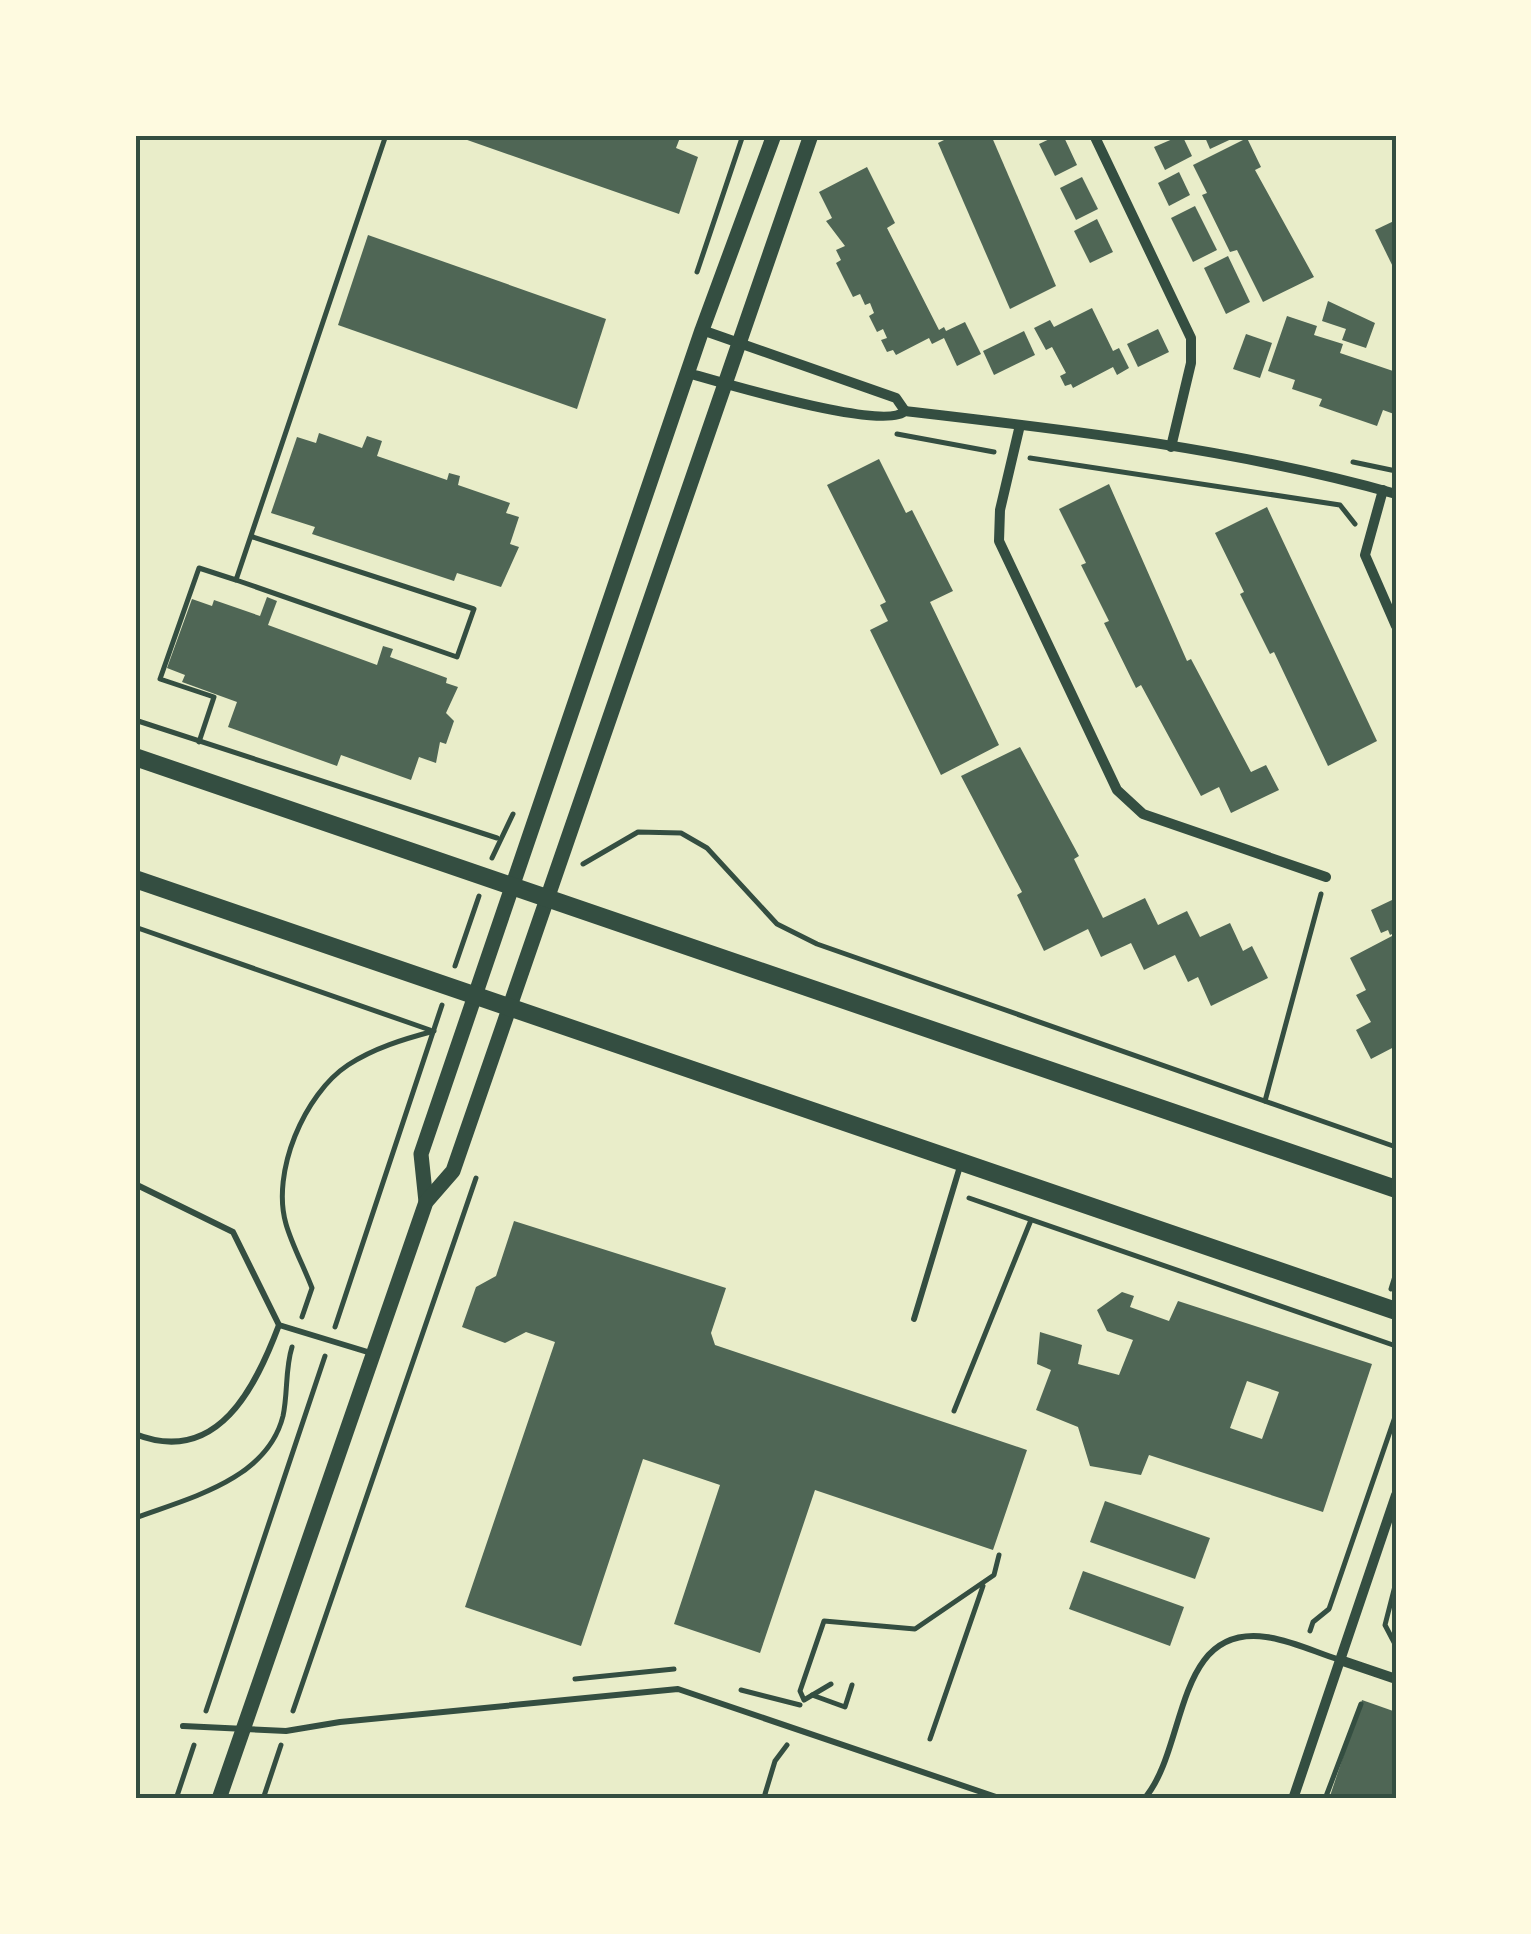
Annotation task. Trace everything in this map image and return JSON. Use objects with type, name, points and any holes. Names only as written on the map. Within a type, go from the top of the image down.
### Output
[{"type":"main road","points":[[135,757],[1396,1189]]},
{"type":"main road","points":[[135,879],[1396,1312]]},
{"type":"street","points":[[426,1202],[420,1154],[702,330],[774,135]]},
{"type":"street","points":[[218,1799],[426,1202],[454,1171],[811,135]]},
{"type":"street","points":[[1094,135],[1191,338],[1191,363],[1171,447]]},
{"type":"street","points":[[702,330],[896,398],[905,412]]},
{"type":"street","points":[[688,373],[891,419],[905,412],[1171,447],[1293,468],[1396,494]]},
{"type":"street","points":[[1020,426],[998,541],[1125,801],[1153,818],[1326,877]]},
{"type":"street","points":[[1383,490],[1370,528],[1366,564],[1396,626]]},
{"type":"street","points":[[1293,1799],[1396,1495]]},
{"type":"street","points":[[1340,1660],[1396,1679]]},
{"type":"lane","points":[[914,1319],[961,1162]]},
{"type":"lane","points":[[135,1184],[233,1232],[280,1325],[375,1354]]},
{"type":"lane","points":[[135,1434],[174,1439],[225,1420],[258,1382],[280,1325]]},
{"type":"lane","points":[[1144,1799],[1166,1763],[1199,1661],[1217,1646],[1236,1639],[1266,1637],[1340,1660]]},
{"type":"lane","points":[[183,1726],[286,1731],[678,1689],[1002,1799]]},
{"type":"path","points":[[236,580],[386,135]]},
{"type":"path","points":[[896,434],[1012,456],[1340,505],[1352,523],[1370,528]]},
{"type":"path","points":[[199,742],[214,697],[160,679],[199,568],[456,657],[474,609],[252,536]]},
{"type":"path","points":[[135,720],[498,839],[176,1799]]},
{"type":"path","points":[[581,866],[638,832],[681,832],[707,848],[777,924],[796,935],[1396,1147]]},
{"type":"path","points":[[1265,1102],[1326,877]]},
{"type":"path","points":[[135,927],[434,1031]]},
{"type":"path","points":[[312,1288],[285,1221],[283,1180],[298,1128],[316,1099],[345,1067],[396,1041],[434,1031]]},
{"type":"path","points":[[262,1799],[478,1174]]},
{"type":"path","points":[[952,1192],[1396,1346]]},
{"type":"path","points":[[954,1412],[1031,1220]]},
{"type":"path","points":[[135,1518],[201,1493],[260,1462],[282,1418],[288,1358]]},
{"type":"path","points":[[1306,1650],[1312,1622],[1329,1609],[1396,1414]]},
{"type":"path","points":[[904,1636],[994,1575],[999,1555]]},
{"type":"path","points":[[1396,1582],[1385,1625],[1396,1646]]},
{"type":"path","points":[[930,1739],[983,1584]]},
{"type":"path","points":[[804,1700],[800,1691],[824,1621],[915,1629]]},
{"type":"path","points":[[769,1799],[765,1794],[775,1761],[784,1754],[804,1700],[831,1684]]},
{"type":"path","points":[[812,1695],[845,1707],[852,1685]]},
{"type":"path","points":[[1325,1799],[1361,1704]]},
{"type":"building","points":[[453,135],[681,135],[676,148],[698,157],[679,214]]},
{"type":"building","points":[[954,135],[991,135],[1056,286],[1010,309],[938,143]]},
{"type":"building","points":[[1063,135],[1077,165],[1055,176],[1039,144]]},
{"type":"building","points":[[1182,135],[1192,156],[1165,170],[1154,147]]},
{"type":"building","points":[[1204,135],[1240,135],[1210,149]]},
{"type":"building","points":[[1247,138],[1261,167],[1255,170],[1314,277],[1263,302],[1237,250],[1230,252],[1202,195],[1207,193],[1193,165]]},
{"type":"building","points":[[867,167],[895,223],[887,228],[939,330],[944,327],[946,331],[965,322],[981,354],[957,366],[944,338],[932,344],[929,338],[896,355],[893,350],[887,352],[881,340],[887,338],[883,329],[877,332],[869,316],[874,313],[870,303],[865,305],[860,294],[853,297],[836,263],[841,260],[836,250],[845,246],[826,221],[832,218],[819,192]]},
{"type":"building","points":[[1179,172],[1190,195],[1169,206],[1158,183]]},
{"type":"building","points":[[1082,177],[1098,209],[1076,220],[1060,188]]},
{"type":"building","points":[[1195,206],[1217,250],[1193,262],[1171,218]]},
{"type":"building","points":[[1097,219],[1113,252],[1090,263],[1074,231]]},
{"type":"building","points":[[1396,220],[1396,273],[1375,230]]},
{"type":"building","points":[[368,235],[606,319],[577,409],[338,325]]},
{"type":"building","points":[[1228,256],[1250,302],[1226,314],[1204,268]]},
{"type":"building","points":[[1328,301],[1375,323],[1366,348],[1342,340],[1346,329],[1322,321]]},
{"type":"building","points":[[1092,308],[1113,351],[1119,348],[1129,368],[1117,375],[1113,367],[1073,388],[1071,384],[1065,386],[1060,376],[1066,373],[1052,347],[1046,350],[1034,328],[1050,320],[1054,327]]},
{"type":"building","points":[[1287,316],[1317,326],[1314,335],[1343,344],[1340,353],[1396,372],[1394,414],[1383,410],[1377,426],[1319,406],[1322,399],[1292,389],[1295,380],[1268,371]]},
{"type":"building","points":[[1158,329],[1169,352],[1138,367],[1127,344]]},
{"type":"building","points":[[1024,331],[1035,355],[994,375],[983,351]]},
{"type":"building","points":[[1246,334],[1272,343],[1260,378],[1233,369]]},
{"type":"building","points":[[319,433],[362,448],[367,436],[382,441],[377,456],[447,480],[449,473],[460,476],[458,485],[510,503],[506,513],[519,517],[510,544],[519,547],[501,587],[457,573],[454,581],[312,534],[315,527],[271,513],[297,437],[316,443]]},
{"type":"building","points":[[879,459],[906,513],[912,510],[953,591],[930,602],[999,745],[941,775],[870,630],[888,621],[880,605],[886,602],[827,485]]},
{"type":"building","points":[[1109,484],[1187,661],[1191,659],[1251,772],[1266,765],[1279,790],[1231,813],[1219,787],[1201,796],[1141,685],[1136,688],[1104,623],[1109,621],[1059,509]]},
{"type":"building","points":[[1267,507],[1377,741],[1328,766],[1274,652],[1270,654],[1240,594],[1244,592],[1215,533]]},
{"type":"building","points":[[267,597],[277,601],[268,625],[377,665],[383,646],[393,649],[390,657],[447,678],[446,683],[458,687],[446,713],[454,721],[446,744],[440,742],[436,763],[419,757],[411,780],[341,755],[337,766],[228,727],[237,702],[182,682],[185,675],[167,668],[192,599],[212,606],[214,600],[260,616]]},
{"type":"building","points":[[1020,747],[1079,856],[1074,859],[1103,918],[1145,898],[1158,925],[1187,911],[1200,937],[1230,923],[1243,951],[1252,946],[1268,978],[1211,1006],[1198,977],[1188,982],[1175,955],[1144,970],[1131,943],[1101,957],[1088,929],[1044,951],[1017,895],[1022,892],[961,776]]},
{"type":"building","points":[[1392,900],[1396,932],[1390,935],[1388,930],[1381,933],[1371,910]]},
{"type":"building","points":[[1392,936],[1396,1046],[1371,1059],[1356,1030],[1371,1022],[1356,995],[1366,990],[1350,958]]},
{"type":"building","points":[[514,1221],[726,1288],[711,1333],[715,1345],[1027,1450],[993,1550],[815,1490],[760,1653],[674,1624],[720,1485],[643,1459],[581,1646],[465,1607],[555,1342],[526,1332],[505,1343],[462,1327],[476,1287],[496,1276]]},
{"type":"building","points":[[1122,1292],[1134,1296],[1130,1307],[1169,1321],[1178,1301],[1372,1364],[1323,1512],[1149,1455],[1141,1475],[1090,1466],[1078,1427],[1036,1410],[1051,1370],[1037,1364],[1040,1332],[1082,1345],[1078,1364],[1119,1375],[1133,1340],[1107,1331],[1097,1310]],"holes":[[[1247,1381],[1279,1392],[1262,1439],[1230,1428]]]},
{"type":"building","points":[[1105,1501],[1210,1538],[1195,1579],[1090,1542]]},
{"type":"building","points":[[1083,1571],[1184,1607],[1170,1646],[1069,1609]]},
{"type":"building","points":[[1362,1700],[1396,1712],[1396,1799],[1329,1799]]}]
